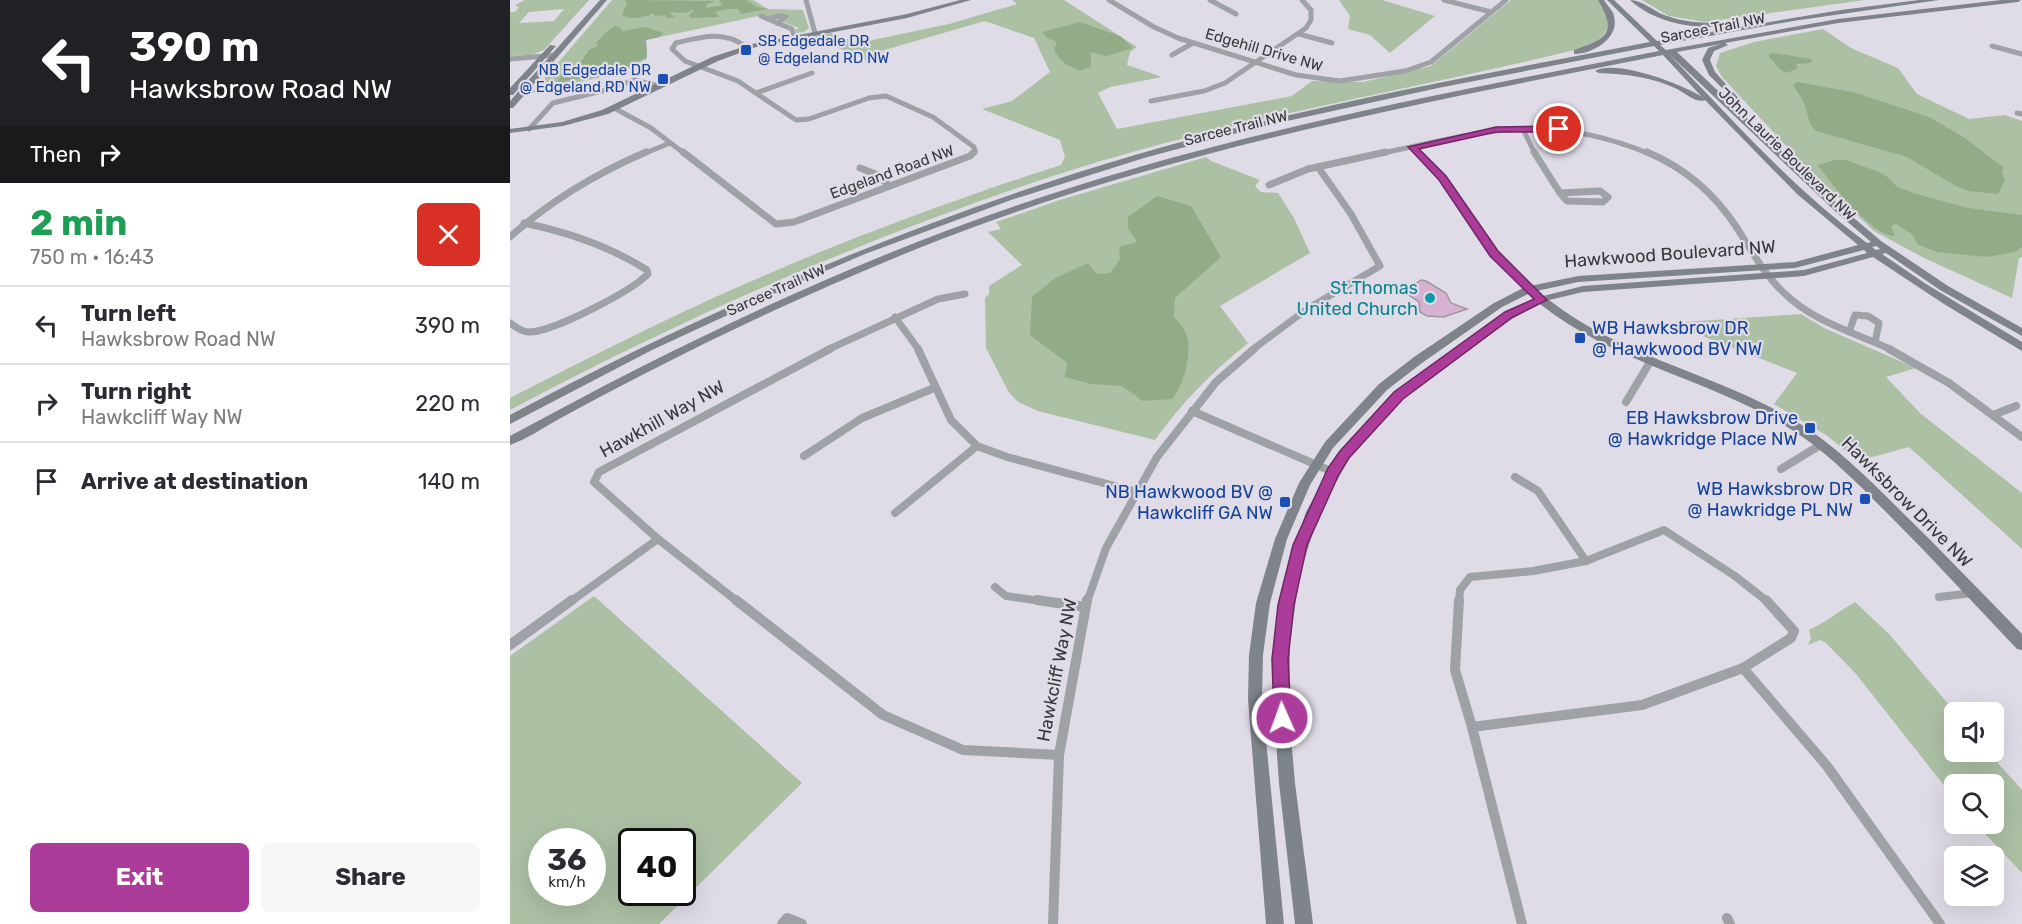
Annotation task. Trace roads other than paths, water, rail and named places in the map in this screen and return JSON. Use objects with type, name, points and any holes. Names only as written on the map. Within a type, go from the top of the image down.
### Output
[{"type":"main road","points":[[510,93],[592,0]]},
{"type":"main road","points":[[510,106],[604,0]]},
{"type":"main road","points":[[510,131],[572,122],[614,108],[746,47],[897,18],[968,0]]},
{"type":"main road","points":[[1445,83],[1458,78],[1564,56],[1601,43],[1611,31],[1613,23],[1601,0]]},
{"type":"main road","name":"John Laurie Boulevard NW","points":[[1610,0],[1766,139],[1876,249],[1955,307],[2022,347]]},
{"type":"main road","name":"John Laurie Boulevard NW","points":[[1621,0],[1736,128],[1828,218],[1864,247],[1876,249]]},
{"type":"main road","points":[[1633,0],[1662,18],[1697,26],[1792,18]]},
{"type":"main road","name":"Sarcee Trail NW","points":[[510,441],[607,388],[762,312],[882,260],[1072,190],[1196,153],[1323,122],[1553,75],[1728,30],[1792,18],[1936,0]]},
{"type":"main road","name":"Sarcee Trail NW","points":[[510,420],[613,366],[834,264],[996,202],[1164,150],[1293,116],[1445,83],[1813,25],[2018,0]]},
{"type":"main road","points":[[1766,139],[1712,73],[1706,60],[1708,55],[1719,46],[1813,25]]},
{"type":"main road","points":[[1465,93],[1483,92],[1586,72],[1627,72],[1659,79],[1689,92],[1736,128]]},
{"type":"main road","points":[[1828,218],[1843,238],[1844,252]]},
{"type":"main road","name":"Hawkwood Boulevard NW","points":[[1275,924],[1255,699],[1256,655],[1263,603],[1281,539],[1316,464],[1351,420],[1383,387],[1497,305],[1529,289],[1548,283],[1578,279],[1765,267],[1816,261],[1864,247]]},
{"type":"main road","name":"Hawkwood Boulevard NW","points":[[1304,924],[1284,758],[1280,659],[1286,605],[1300,545],[1333,472],[1344,454],[1398,395],[1509,315],[1541,300],[1583,289],[1771,276],[1822,270],[1876,249],[1887,250],[1944,288],[2022,333]]},
{"type":"main road","name":"Hawksbrow Drive NW","points":[[1529,289],[1562,317],[1589,333],[1787,421],[1822,444],[1856,473],[2022,644]]},
{"type":"main road","points":[[1261,758],[1284,758]]},
{"type":"street","points":[[806,0],[815,33]]},
{"type":"street","name":"Edgehill Drive NW","points":[[1109,0],[1160,30],[1193,43],[1296,75],[1326,81],[1360,80],[1405,71],[1431,62],[1506,0]]},
{"type":"street","points":[[1210,0],[1236,14]]},
{"type":"street","points":[[1151,100],[1213,88],[1231,80],[1299,34],[1309,24],[1312,16],[1311,10],[1302,0]]},
{"type":"street","points":[[1444,0],[1491,12]]},
{"type":"street","points":[[761,16],[792,29],[794,37]]},
{"type":"street","points":[[768,19],[778,16],[786,17],[777,23]]},
{"type":"street","name":"Edgeland Road NW","points":[[614,108],[645,124],[776,224],[794,222],[970,156],[976,148],[933,117],[890,97],[874,96],[800,121],[792,118],[738,81],[678,57],[672,49],[674,45],[719,34],[732,37],[746,47]]},
{"type":"street","points":[[1299,34],[1332,43]]},
{"type":"street","points":[[1172,55],[1193,43]]},
{"type":"street","points":[[1992,46],[2022,54]]},
{"type":"street","points":[[510,59],[556,55]]},
{"type":"street","points":[[756,93],[812,73]]},
{"type":"street","points":[[529,129],[551,103],[574,97],[584,101],[636,79],[660,86]]},
{"type":"street","points":[[1269,185],[1280,178],[1318,167],[1496,129],[1559,129],[1601,137],[1644,151],[1672,165],[1710,193],[1771,276],[1795,303],[1822,320],[1924,366],[2022,437]]},
{"type":"street","points":[[1523,129],[1543,173],[1558,193],[1567,201],[1603,202],[1608,197],[1600,191],[1558,193]]},
{"type":"street","points":[[510,237],[550,201],[573,186],[616,164],[670,142]]},
{"type":"street","points":[[1413,147],[1442,178],[1494,253],[1529,289]]},
{"type":"street","name":"Hawkcliff Way NW","points":[[1053,924],[1059,755],[1085,607],[1106,548],[1157,458],[1191,411],[1216,382],[1257,346],[1307,309],[1380,266],[1351,214],[1318,167]]},
{"type":"street","points":[[860,168],[878,175],[889,186]]},
{"type":"street","points":[[510,323],[525,332],[542,330],[635,287],[648,274],[647,270],[640,265],[606,246],[524,223]]},
{"type":"street","points":[[965,294],[938,299],[895,316],[916,344],[934,388],[951,420],[977,446],[1007,457],[1137,492]]},
{"type":"street","points":[[1849,332],[1855,315],[1862,314],[1873,318],[1880,323],[1875,342]]},
{"type":"street","name":"Hawkhill Way NW","points":[[895,316],[785,370],[599,472],[594,482],[658,538],[883,715],[963,750],[1059,755]]},
{"type":"street","points":[[1626,402],[1650,362]]},
{"type":"street","points":[[804,456],[862,418],[934,388]]},
{"type":"street","points":[[1993,415],[2016,406]]},
{"type":"street","points":[[1191,411],[1333,472]]},
{"type":"street","points":[[1781,470],[1822,444]]},
{"type":"street","points":[[895,513],[977,446]]},
{"type":"street","points":[[1515,477],[1538,491],[1586,561]]},
{"type":"street","points":[[1472,727],[1642,705],[1743,668],[1791,638],[1794,631],[1786,618],[1734,576],[1664,530],[1586,561],[1533,571],[1470,577],[1460,590],[1455,670],[1472,727],[1522,924]]},
{"type":"street","points":[[510,645],[658,538]]},
{"type":"street","points":[[995,587],[1006,596],[1085,607]]},
{"type":"street","points":[[1939,597],[1973,593]]},
{"type":"street","points":[[1743,668],[1827,766],[1940,924]]},
{"type":"street","points":[[782,924],[788,918],[802,924]]},
{"type":"place","name":"SB Edgedale DR @ Edgeland RD NW","points":[[746,50]]},
{"type":"place","name":"NB Edgedale DR @ Edgeland RD NW","points":[[663,79]]},
{"type":"place","name":"St.Thomas United Church","points":[[1430,298]]},
{"type":"place","name":"WB Hawksbrow DR @ Hawkwood BV NW","points":[[1580,338]]},
{"type":"place","name":"EB Hawksbrow Drive @ Hawkridge Place NW","points":[[1810,428]]},
{"type":"place","name":"WB Hawksbrow DR @ Hawkridge PL NW","points":[[1865,499]]},
{"type":"place","name":"NB Hawkwood BV @ Hawkcliff GA NW","points":[[1285,502]]}]
